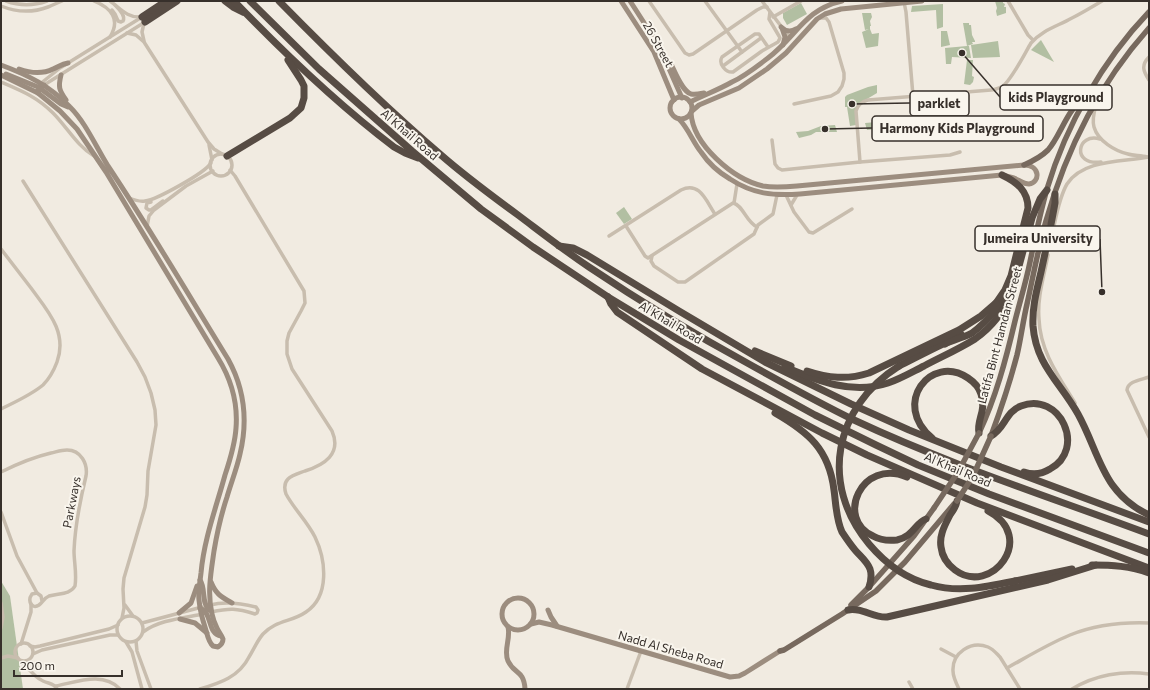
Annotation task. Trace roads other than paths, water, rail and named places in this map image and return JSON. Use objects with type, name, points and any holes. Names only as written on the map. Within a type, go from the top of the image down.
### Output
[{"type":"highway","points":[[144,20],[166,1]]},
{"type":"highway","points":[[144,20],[177,1]]},
{"type":"highway","points":[[225,1],[245,13]]},
{"type":"highway","points":[[234,1],[280,48],[324,89],[389,143],[404,153],[422,159]]},
{"type":"highway","name":"Al Khail Road","points":[[250,1],[319,69],[481,209],[533,247],[608,297],[716,362],[815,415],[876,445],[989,494],[1149,553]]},
{"type":"highway","name":"Al Khail Road","points":[[279,1],[347,70],[441,156],[558,246],[622,289],[684,327],[787,385],[852,419],[944,458],[1149,534]]},
{"type":"highway","points":[[224,155],[288,119],[301,108],[304,98],[304,86],[280,48]]},
{"type":"highway","points":[[1002,175],[1015,182],[1023,190],[1028,203],[1011,276],[1005,290],[990,311],[962,334],[945,344],[899,366],[880,380],[864,397],[852,416],[843,438],[839,461],[840,479],[845,505],[852,521],[866,541],[887,563],[899,572],[922,582],[962,590],[1051,576]]},
{"type":"highway","points":[[765,362],[777,364],[816,380],[835,385],[861,387],[894,381],[976,339],[987,330],[1007,305],[1012,292],[1032,218],[1040,199],[1047,190]]},
{"type":"highway","points":[[1055,194],[1055,206],[1034,302],[1034,334],[1039,353],[1043,362],[1078,415],[1102,469],[1111,484],[1130,503],[1149,515]]},
{"type":"highway","points":[[558,246],[573,248],[596,260],[765,362],[869,412],[937,442],[1149,522]]},
{"type":"highway","points":[[945,344],[961,338],[977,329],[997,310],[1012,292]]},
{"type":"highway","points":[[608,297],[611,304],[618,312],[684,358],[840,442],[924,481],[977,503],[1149,568]]},
{"type":"highway","points":[[740,346],[819,375],[834,378],[856,377],[876,371],[959,330],[981,316],[996,303]]},
{"type":"highway","points":[[937,442],[923,429],[916,416],[914,402],[918,389],[922,383],[932,376],[942,372],[962,374],[975,383],[983,399],[983,411],[978,428],[979,433]]},
{"type":"highway","points":[[723,380],[726,386],[800,428],[820,449],[834,484],[837,516],[841,530],[848,542],[870,568],[871,575],[869,587]]},
{"type":"highway","points":[[992,436],[998,431],[1006,417],[1014,409],[1023,405],[1034,403],[1048,407],[1056,412],[1062,420],[1068,434],[1068,445],[1064,456],[1052,468],[1041,473],[1029,474],[1007,466],[1001,467]]},
{"type":"highway","points":[[924,481],[920,482],[895,474],[884,474],[878,476],[867,482],[860,490],[856,498],[855,509],[856,517],[862,528],[870,535],[884,540],[895,540],[905,537],[926,519]]},
{"type":"highway","points":[[957,501],[955,508],[944,520],[941,546],[942,553],[950,566],[962,574],[975,577],[990,573],[1001,564],[1006,557],[1010,544],[1010,538],[1006,526],[995,514],[981,507],[977,503]]},
{"type":"highway","points":[[848,610],[857,609],[877,616],[887,617],[1096,565],[1122,566],[1149,573]]},
{"type":"main road","name":"Latifa Bint Hamdan Street","points":[[780,651],[842,612],[869,587],[926,519],[958,472],[979,433],[993,400],[1010,345],[1047,190],[1065,140],[1097,80],[1123,42],[1149,12]]},
{"type":"main road","name":"Latifa Bint Hamdan Street","points":[[957,501],[973,476],[983,456],[992,436],[1003,404],[1017,354],[1043,234],[1055,194],[1079,133],[1098,96],[1124,58],[1149,28]]},
{"type":"main road","points":[[1024,165],[1039,158],[1048,151],[1074,107],[1086,99]]},
{"type":"main road","points":[[780,651],[784,650],[870,595],[888,580],[944,520]]},
{"type":"street","points":[[6,1],[28,5],[47,1]]},
{"type":"street","points":[[1,6],[16,11],[31,11],[47,8],[62,1]]},
{"type":"street","points":[[94,1],[111,9],[117,20],[122,22],[124,18],[116,5]]},
{"type":"street","points":[[110,1],[125,13],[144,20]]},
{"type":"street","points":[[622,3],[629,5],[631,1]]},
{"type":"street","name":"26 Street","points":[[631,1],[651,33],[682,98]]},
{"type":"street","points":[[649,1],[686,54],[689,55],[693,54],[757,10],[766,7]]},
{"type":"street","points":[[705,1],[742,52]]},
{"type":"street","points":[[762,1],[790,38],[792,43],[790,48]]},
{"type":"street","points":[[773,16],[800,1]]},
{"type":"street","points":[[690,102],[733,82],[746,74],[770,57],[810,16],[828,5],[842,1]]},
{"type":"street","points":[[679,119],[685,119],[700,105],[739,88],[776,62],[817,19],[833,10],[922,1]]},
{"type":"street","points":[[1008,1],[1028,35],[1033,40]]},
{"type":"street","points":[[860,162],[856,111],[861,102],[868,100],[997,89],[1003,86],[1008,80],[1033,40],[1052,27],[1070,19],[1102,1]]},
{"type":"street","points":[[906,2],[913,96]]},
{"type":"street","name":"26 Street","points":[[622,3],[654,52],[674,100]]},
{"type":"street","points":[[104,6],[111,12],[114,20],[114,30],[109,38]]},
{"type":"street","points":[[794,104],[831,96],[838,92],[842,86],[844,73],[829,22],[829,17],[833,10]]},
{"type":"street","points":[[768,47],[758,34],[755,34],[721,59],[720,62],[728,72],[733,72],[768,47],[778,42],[780,38],[779,34],[769,19],[770,12]]},
{"type":"street","points":[[817,19],[824,18],[829,22]]},
{"type":"street","points":[[39,88],[127,33],[144,20]]},
{"type":"street","points":[[39,88],[68,63],[109,38],[144,20]]},
{"type":"street","points":[[144,20],[142,32],[144,42]]},
{"type":"street","points":[[781,27],[786,31],[799,28]]},
{"type":"street","points":[[781,27],[785,37],[783,45]]},
{"type":"street","points":[[127,33],[136,36],[144,42],[208,142],[214,149],[230,159],[232,164],[230,170],[223,175],[217,174],[213,171],[208,142]]},
{"type":"street","points":[[723,66],[761,38]]},
{"type":"street","points":[[662,54],[669,62],[687,92],[696,95],[711,92]]},
{"type":"street","points":[[1149,57],[1145,61],[1143,70],[1149,80]]},
{"type":"street","points":[[10,68],[40,73],[47,72],[68,63]]},
{"type":"street","points":[[1,65],[10,68],[71,108]]},
{"type":"street","points":[[1,74],[8,75],[39,88],[38,90],[41,90],[61,104],[71,108]]},
{"type":"street","points":[[39,88],[72,123],[106,172],[222,364],[233,391],[236,412],[235,439],[208,530],[203,555],[199,596],[206,610],[216,624],[223,640],[220,646],[215,647],[210,644],[207,633],[206,610],[219,526],[242,445],[244,421],[242,398],[237,380],[228,359],[129,197],[60,90],[59,82],[61,74]]},
{"type":"street","points":[[1,82],[29,93],[40,101],[54,114],[86,151],[96,157]]},
{"type":"street","points":[[1098,96],[1093,122],[1096,132],[1102,140],[1120,152],[1148,157]]},
{"type":"street","points":[[682,98],[686,99],[692,105],[691,119],[695,129],[716,159],[732,172],[763,186],[797,186],[1024,165],[1032,166],[1036,169],[1037,177],[1032,183],[1025,183],[1015,178],[1002,175],[786,195],[755,191],[737,184],[719,172],[700,152],[685,126],[679,119],[673,116],[670,109],[674,100],[682,98]]},
{"type":"street","points":[[1102,140],[1095,138],[1084,141],[1081,148],[1082,155],[1086,160],[1092,162],[1108,162],[1148,157]]},
{"type":"street","points":[[772,140],[775,164],[776,167],[781,170],[950,155],[960,152]]},
{"type":"street","points":[[129,197],[136,201],[144,202],[165,193],[205,170],[216,155],[224,155]]},
{"type":"street","points":[[1078,415],[1077,406],[1055,371],[1046,351],[1038,318],[1039,306],[1054,228],[1064,189],[1070,180],[1083,169],[1108,162]]},
{"type":"street","points":[[200,689],[221,683],[234,676],[244,665],[258,641],[266,632],[280,623],[305,613],[312,608],[319,597],[324,580],[322,560],[319,549],[311,531],[286,494],[284,487],[291,476],[317,467],[326,461],[332,454],[335,444],[332,431],[295,373],[288,359],[288,337],[303,307],[305,299],[304,291],[237,178],[230,170]]},
{"type":"street","points":[[147,227],[151,214],[168,199],[213,171]]},
{"type":"street","points":[[23,181],[137,362],[148,385],[154,405],[156,425],[148,471],[146,501],[124,578],[124,604],[122,618],[117,630],[118,635]]},
{"type":"street","points":[[734,203],[737,184]]},
{"type":"street","points":[[609,236],[680,190],[688,188],[695,188],[699,190],[715,214]]},
{"type":"street","points":[[165,193],[159,198],[148,202],[146,204],[146,208],[151,210],[161,201],[168,199]]},
{"type":"street","points":[[791,205],[798,194]]},
{"type":"street","points":[[652,256],[651,261],[654,266],[678,282],[683,282],[754,234],[758,224],[774,214],[777,195]]},
{"type":"street","points":[[786,195],[794,212],[811,233],[852,209]]},
{"type":"street","points":[[626,226],[648,258],[734,203]]},
{"type":"street","points":[[734,203],[738,204],[751,224],[757,227]]},
{"type":"street","points":[[1,249],[51,315],[57,328],[60,344],[58,359],[48,379],[38,389],[1,409]]},
{"type":"street","points":[[1149,377],[1131,383],[1127,390],[1149,437]]},
{"type":"street","name":"Parkways","points":[[1,472],[31,459],[64,450],[71,450],[78,454],[86,463],[87,472],[79,508],[74,553],[76,586],[72,590],[50,596],[42,601]]},
{"type":"street","points":[[1,512],[14,550],[42,601],[30,614]]},
{"type":"street","points":[[143,632],[151,627],[179,616],[191,603],[200,580]]},
{"type":"street","points":[[210,580],[216,593],[232,602]]},
{"type":"street","points":[[3,657],[16,650],[21,644],[31,608],[29,599],[32,589],[31,583]]},
{"type":"street","points":[[31,596],[33,594],[39,595]]},
{"type":"street","name":"Parkways","points":[[39,595],[50,596]]},
{"type":"street","points":[[508,627],[518,630],[531,624],[534,613],[532,606],[527,601],[520,598],[511,600],[504,607],[502,614],[510,634],[506,651],[507,658],[511,666],[522,676],[525,689]]},
{"type":"street","points":[[142,623],[206,610],[232,608],[255,614],[258,609],[256,607],[232,602],[220,603],[206,610]]},
{"type":"street","points":[[1,603],[3,617],[1,628]]},
{"type":"street","points":[[30,604],[38,606]]},
{"type":"street","points":[[124,604],[133,616]]},
{"type":"street","points":[[548,610],[555,625]]},
{"type":"street","name":"Nadd Al Sheba Road","points":[[534,613],[539,618],[555,625]]},
{"type":"street","points":[[122,618],[127,616],[138,618],[144,627],[141,637],[136,641],[125,641]]},
{"type":"street","points":[[179,616],[195,623],[207,633]]},
{"type":"street","name":"Nadd Al Sheba Road","points":[[531,624],[539,622],[555,625],[733,677],[745,673],[780,651]]},
{"type":"street","points":[[1007,668],[1060,640],[1085,630],[1116,624],[1149,623]]},
{"type":"street","points":[[21,644],[35,647],[109,629],[118,625]]},
{"type":"street","points":[[518,630],[512,638],[508,653],[512,663],[522,672],[525,677],[525,689]]},
{"type":"street","points":[[24,634],[33,651],[33,654]]},
{"type":"street","points":[[22,660],[29,659],[33,654],[42,650],[110,635],[118,635],[125,641],[132,652],[142,689]]},
{"type":"street","points":[[136,641],[137,651],[151,689]]},
{"type":"street","points":[[959,689],[953,672],[956,657],[966,648],[982,645],[992,649],[996,653],[1020,689]]},
{"type":"street","points":[[941,649],[956,657]]},
{"type":"street","points":[[16,650],[16,655],[18,658]]},
{"type":"street","points":[[627,689],[641,651]]},
{"type":"street","points":[[3,657],[18,658],[22,660],[35,676],[56,688],[100,678],[110,681],[120,689]]},
{"type":"street","points":[[29,659],[30,671]]},
{"type":"street","points":[[1072,689],[1090,680],[1107,676],[1127,673],[1149,674]]},
{"type":"street","points":[[909,682],[913,689]]},
{"type":"place","name":"kids Playground","points":[[962,53]]},
{"type":"place","name":"parklet","points":[[852,104]]},
{"type":"place","name":"Harmony Kids Playground","points":[[825,129]]},
{"type":"place","name":"Jumeira University","points":[[1102,292]]}]
